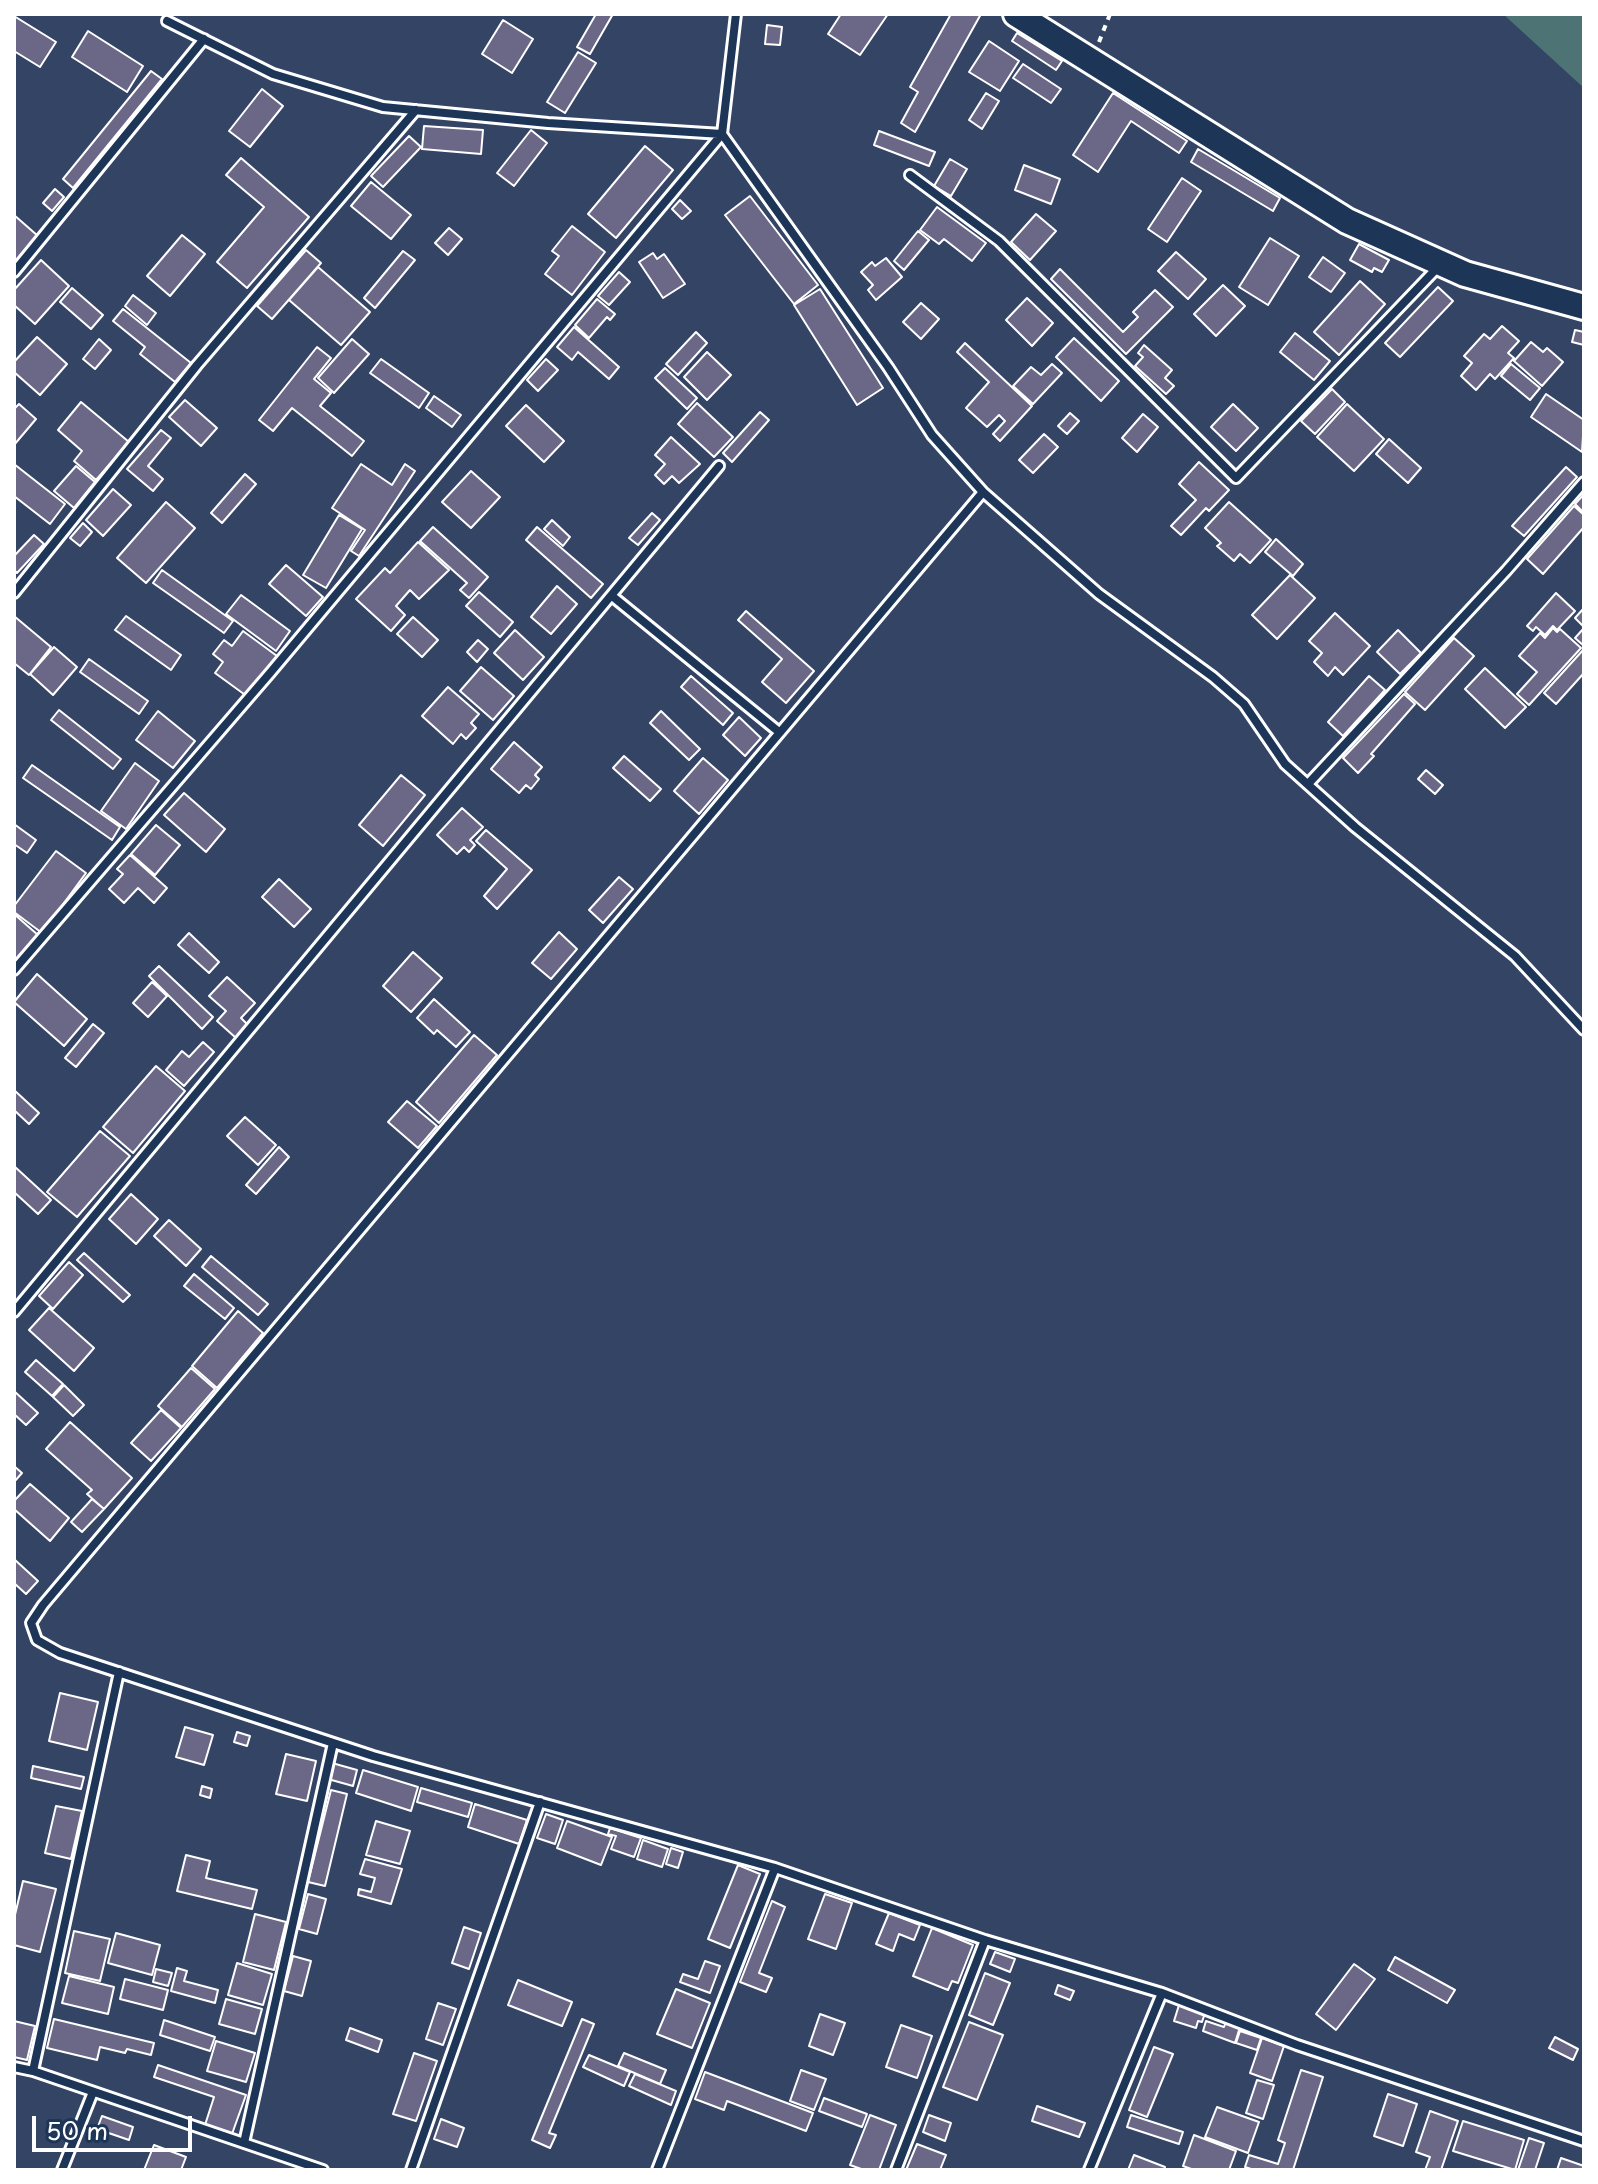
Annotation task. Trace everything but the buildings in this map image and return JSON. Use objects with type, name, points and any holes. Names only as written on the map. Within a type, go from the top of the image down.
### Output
[{"type":"street","points":[[1016,14],[1347,221],[1441,264],[1584,307]]},
{"type":"lane","points":[[14,970],[390,531],[722,134],[736,14]]},
{"type":"lane","points":[[167,21],[273,74],[383,107],[548,123],[722,134]]},
{"type":"lane","points":[[14,272],[204,39]]},
{"type":"lane","points":[[14,593],[197,365],[416,110]]},
{"type":"lane","points":[[722,134],[888,367],[932,435],[983,492],[1099,594],[1213,677],[1244,704],[1285,764],[1355,827],[1515,956],[1584,1030]]},
{"type":"lane","points":[[910,175],[999,241],[1236,478],[1441,264]]},
{"type":"lane","points":[[14,1312],[719,466]]},
{"type":"lane","points":[[1308,784],[1506,571],[1584,482]]},
{"type":"lane","points":[[983,492],[43,1605],[31,1623],[37,1640],[60,1653],[333,1743],[775,1868],[985,1940],[1162,1993],[1297,2045],[1584,2141]]},
{"type":"lane","points":[[612,596],[779,732]]},
{"type":"lane","points":[[33,2071],[119,1672]]},
{"type":"lane","points":[[244,2143],[333,1743]]},
{"type":"lane","points":[[411,2170],[540,1802]]},
{"type":"lane","points":[[657,2170],[775,1868]]},
{"type":"lane","points":[[896,2170],[985,1940]]},
{"type":"lane","points":[[1089,2170],[1162,1993]]},
{"type":"lane","points":[[14,2067],[320,2170]]},
{"type":"lane","points":[[62,2170],[93,2092]]},
{"type":"green space","points":[[1503,14],[1584,14],[1584,88]]}]
